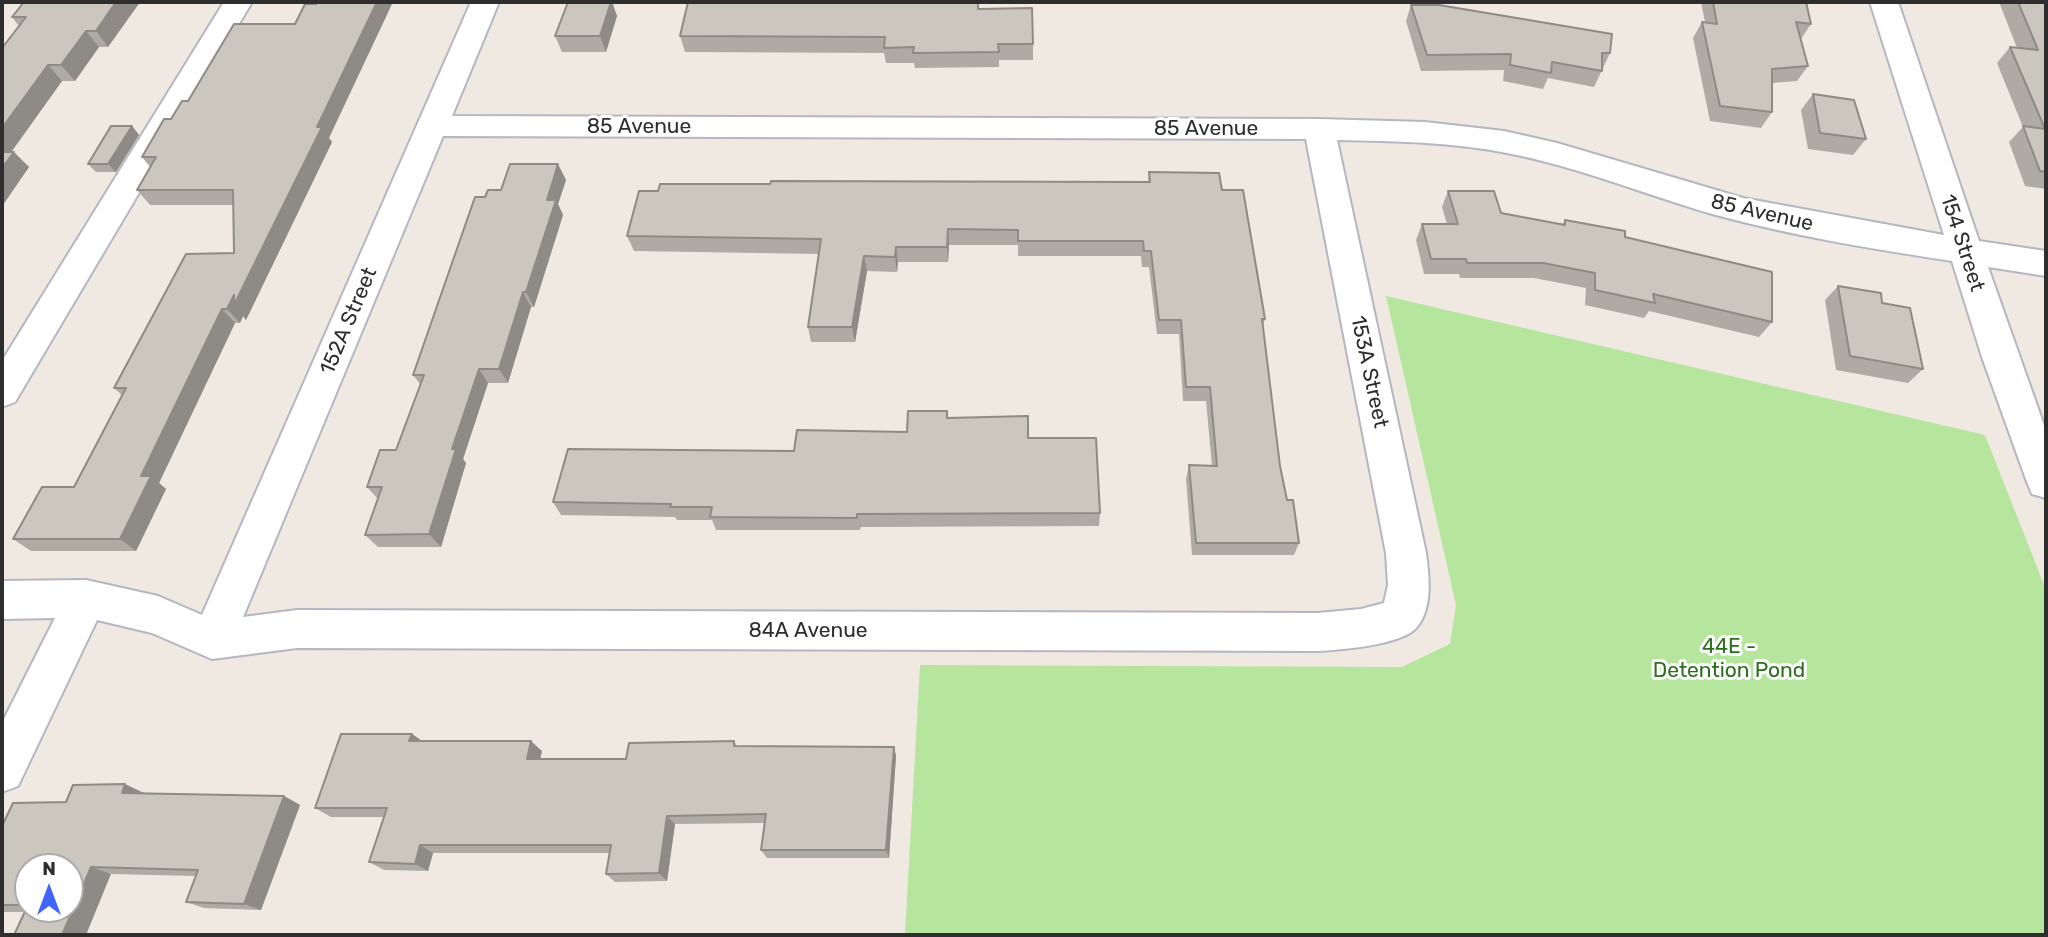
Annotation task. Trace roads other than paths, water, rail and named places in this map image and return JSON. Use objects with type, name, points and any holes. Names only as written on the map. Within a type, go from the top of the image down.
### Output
[{"type":"street","points":[[2,392],[238,2]]},
{"type":"street","name":"152A Street","points":[[212,640],[485,2]]},
{"type":"street","name":"154 Street","points":[[1884,2],[2023,424],[2046,481]]},
{"type":"street","name":"85 Avenue","points":[[432,126],[1319,129],[1419,132],[1502,141],[1576,159],[1743,210],[1858,234],[1965,251]]},
{"type":"street","name":"153A Street","points":[[1319,129],[1406,553],[1409,585],[1402,615]]},
{"type":"street","points":[[1965,251],[2046,263]]},
{"type":"street","points":[[2,600],[86,599],[158,615],[212,640]]},
{"type":"street","points":[[2,771],[86,599]]},
{"type":"street","name":"84A Avenue","points":[[212,640],[297,629],[1318,632],[1379,626],[1402,615]]},
{"type":"park label","name":"44E - Detention Pond","points":[[1729,659]]}]
